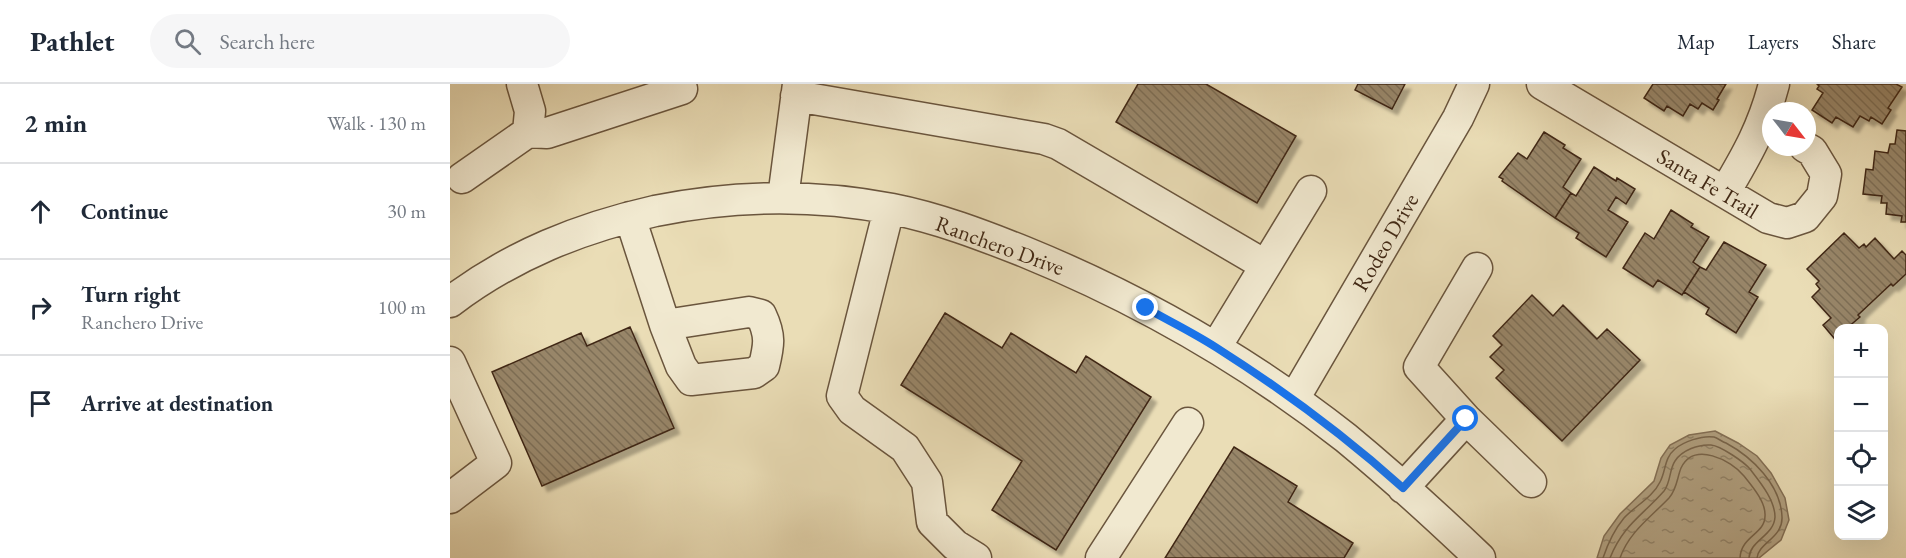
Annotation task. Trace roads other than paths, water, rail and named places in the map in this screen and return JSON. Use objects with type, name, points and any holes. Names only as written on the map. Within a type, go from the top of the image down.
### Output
[{"type":"street","points":[[522,84],[530,111],[528,132]]},
{"type":"street","name":"Rodeo Drive","points":[[1294,399],[1458,118],[1474,84]]},
{"type":"street","name":"Santa Fe Trail","points":[[1542,84],[1768,218],[1786,223],[1805,217],[1822,196],[1826,174],[1815,156]]},
{"type":"street","points":[[1771,102],[1774,84]]},
{"type":"street","points":[[462,178],[528,132],[547,134],[682,89]]},
{"type":"street","points":[[783,198],[797,90],[1044,139],[1058,144],[1265,265]]},
{"type":"street","points":[[1725,192],[1762,132]]},
{"type":"street","points":[[1215,347],[1311,191]]},
{"type":"street","name":"Ranchero Drive","points":[[450,302],[467,289],[522,256],[583,230],[696,202],[750,198],[805,198],[889,208],[988,237],[1077,273],[1215,347],[1294,399],[1346,439],[1480,558]]},
{"type":"street","points":[[889,208],[842,396],[852,410],[905,448],[927,482],[932,522],[955,545],[976,558]]},
{"type":"street","points":[[630,217],[666,325]]},
{"type":"street","points":[[1477,268],[1419,367],[1466,419],[1531,482]]},
{"type":"street","points":[[450,362],[460,411],[496,463],[450,498]]},
{"type":"street","points":[[1403,488],[1466,419]]},
{"type":"street","points":[[1101,558],[1188,423]]},
{"type":"water","points":[[1715,431],[1757,456],[1771,473],[1785,498],[1789,520],[1781,540],[1759,558],[1597,558],[1604,536],[1620,514],[1654,481],[1661,458],[1670,445],[1689,435]]}]
